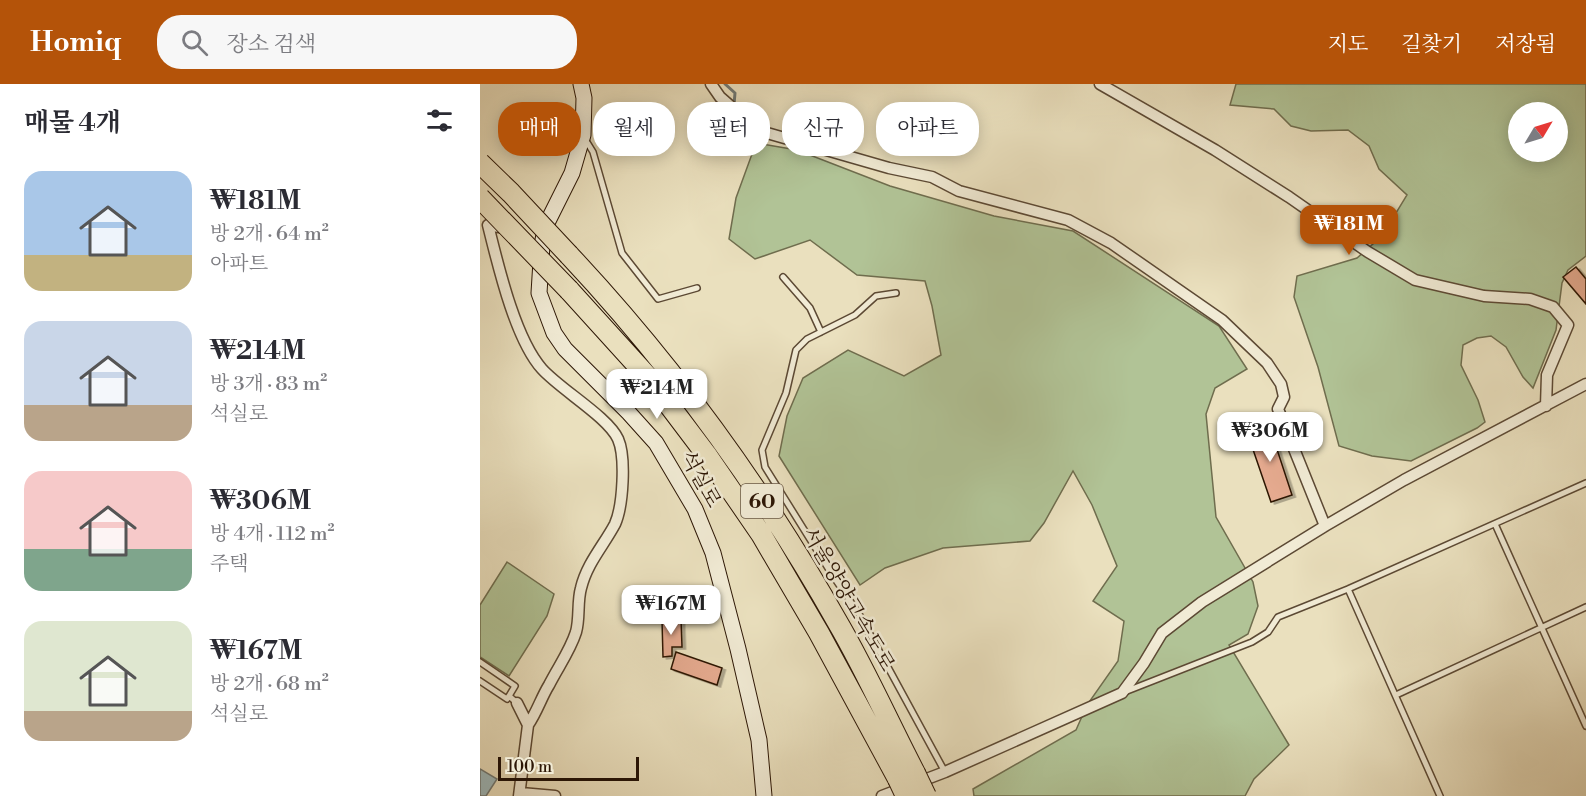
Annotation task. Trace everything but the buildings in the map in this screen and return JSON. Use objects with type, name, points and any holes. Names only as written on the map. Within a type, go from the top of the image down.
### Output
[{"type":"highway","name":"서울양양고속도로","points":[[480,163],[618,307],[698,408],[784,533],[838,623],[906,783]]},
{"type":"highway","name":"서울양양고속도로","points":[[480,198],[569,290],[647,376],[761,534],[906,783],[926,796]]},
{"type":"main road","name":"석실로","points":[[581,84],[584,98],[583,135],[572,173],[546,225],[538,293],[554,333],[565,349],[656,443],[682,485],[706,534],[721,585],[756,729],[764,788]]},
{"type":"main road","points":[[750,796],[764,788],[775,796]]},
{"type":"street","points":[[711,84],[720,97],[744,118],[767,133],[889,168],[932,177],[959,191],[1068,220],[1111,243],[1222,320],[1267,363],[1281,384],[1284,397],[1278,409],[1325,526]]},
{"type":"street","points":[[1100,84],[1215,150],[1289,197],[1368,252],[1415,280],[1484,296],[1530,298],[1553,307],[1568,324],[1547,375],[1546,406]]},
{"type":"street","points":[[542,245],[534,245],[512,228],[484,223],[520,331],[529,350],[540,367],[556,383],[607,424],[617,437],[623,452],[621,495],[615,523],[596,552],[580,588],[579,619],[570,648],[528,725],[520,795],[555,796]]},
{"type":"street","points":[[882,796],[945,772],[1122,693],[1162,633],[1202,602],[1404,480],[1586,384]]},
{"type":"street","points":[[513,699],[528,725]]},
{"type":"lane","points":[[583,135],[593,152],[622,254],[658,299],[697,288]]},
{"type":"lane","points":[[783,277],[810,308],[822,332]]},
{"type":"lane","points":[[896,293],[876,296],[855,315],[807,339],[796,350],[786,393],[762,450],[765,466],[859,614],[945,772]]},
{"type":"lane","points":[[1122,693],[1252,642],[1268,632],[1278,617],[1348,589],[1586,483]]},
{"type":"lane","points":[[1495,524],[1586,726]]},
{"type":"lane","points":[[1348,589],[1440,796]]},
{"type":"lane","points":[[1396,695],[1586,607]]},
{"type":"lane","points":[[480,662],[515,686],[513,699],[507,699],[480,681]]},
{"type":"green space","points":[[1236,84],[1586,84],[1586,256],[1568,270],[1562,283],[1556,330],[1533,388],[1523,377],[1506,347],[1491,336],[1477,338],[1463,345],[1461,365],[1478,400],[1485,422],[1411,461],[1372,456],[1339,446],[1318,367],[1294,297],[1297,276],[1357,258],[1382,236],[1407,195],[1379,169],[1369,146],[1348,130],[1311,131],[1291,126],[1274,109],[1230,105]]},
{"type":"green space","points":[[770,145],[782,147],[782,156],[812,156],[890,186],[994,216],[1073,231],[1219,326],[1247,369],[1215,388],[1206,414],[1216,517],[1253,582],[1258,606],[1248,634],[1229,645],[1289,745],[1254,779],[1245,796],[974,796],[973,789],[1076,730],[1087,705],[1118,661],[1124,621],[1093,601],[1117,566],[1092,505],[1073,471],[1044,523],[1030,541],[943,548],[885,568],[860,585],[779,456],[787,416],[803,378],[848,350],[904,376],[941,355],[925,281],[857,275],[810,240],[755,259],[729,239],[736,198],[751,156],[770,156]]},
{"type":"green space","points":[[507,562],[554,594],[547,616],[509,676],[480,657],[480,605]]},
{"type":"water","points":[[480,769],[497,779],[486,796],[480,796]]},
{"type":"waterway","points":[[725,84],[735,93],[734,102]]}]
